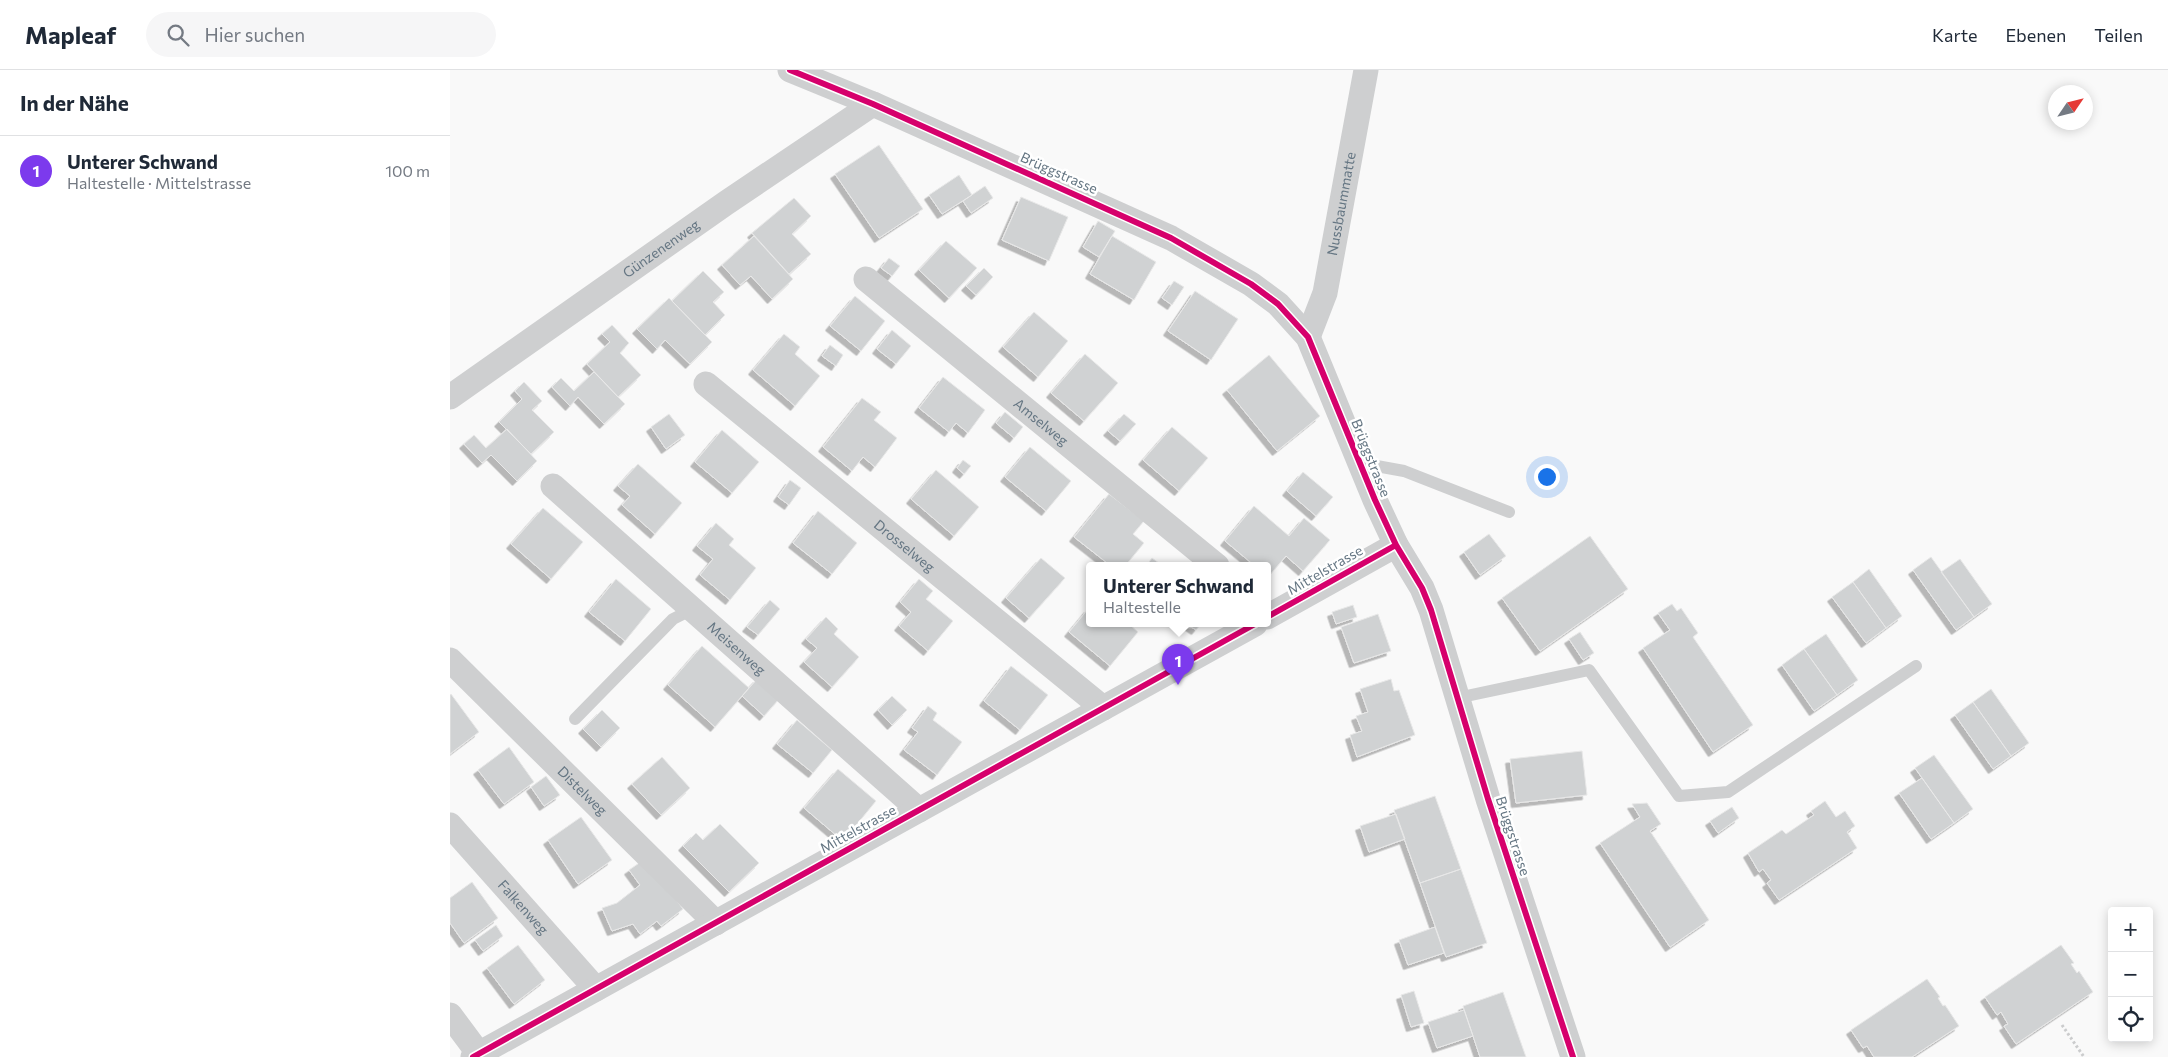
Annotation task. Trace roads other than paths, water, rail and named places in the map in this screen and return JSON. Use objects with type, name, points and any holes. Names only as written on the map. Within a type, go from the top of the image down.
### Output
[{"type":"street","name":"Brüggstrasse","points":[[790,70],[873,104],[1171,238],[1251,284],[1278,304],[1308,337],[1396,545],[1422,588],[1494,818],[1573,1057]]},
{"type":"street","name":"Nussbaummatte","points":[[1308,337],[1325,293],[1366,70]]},
{"type":"street","name":"Günzenenweg","points":[[450,397],[726,203],[873,104]]},
{"type":"street","name":"Amselweg","points":[[866,279],[1212,562]]},
{"type":"street","name":"Drosselweg","points":[[706,384],[1103,708]]},
{"type":"street","name":"Meisenweg","points":[[553,486],[919,810]]},
{"type":"street","name":"Mittelstrasse","points":[[1271,612],[1396,545]]},
{"type":"street","name":"Mittelstrasse","points":[[476,1056],[1103,708],[1245,627]]},
{"type":"street","name":"Distelweg","points":[[450,660],[716,923]]},
{"type":"street","name":"Falkenweg","points":[[450,825],[596,989]]},
{"type":"street","points":[[450,1015],[476,1056]]},
{"type":"lane","points":[[1360,463],[1404,471],[1510,512]]},
{"type":"lane","points":[[575,719],[673,619],[693,609]]},
{"type":"lane","points":[[1458,698],[1589,670],[1679,796],[1728,792],[1916,666]]},
{"type":"place","name":"Unterer Schwand","points":[[1178,685]]}]
